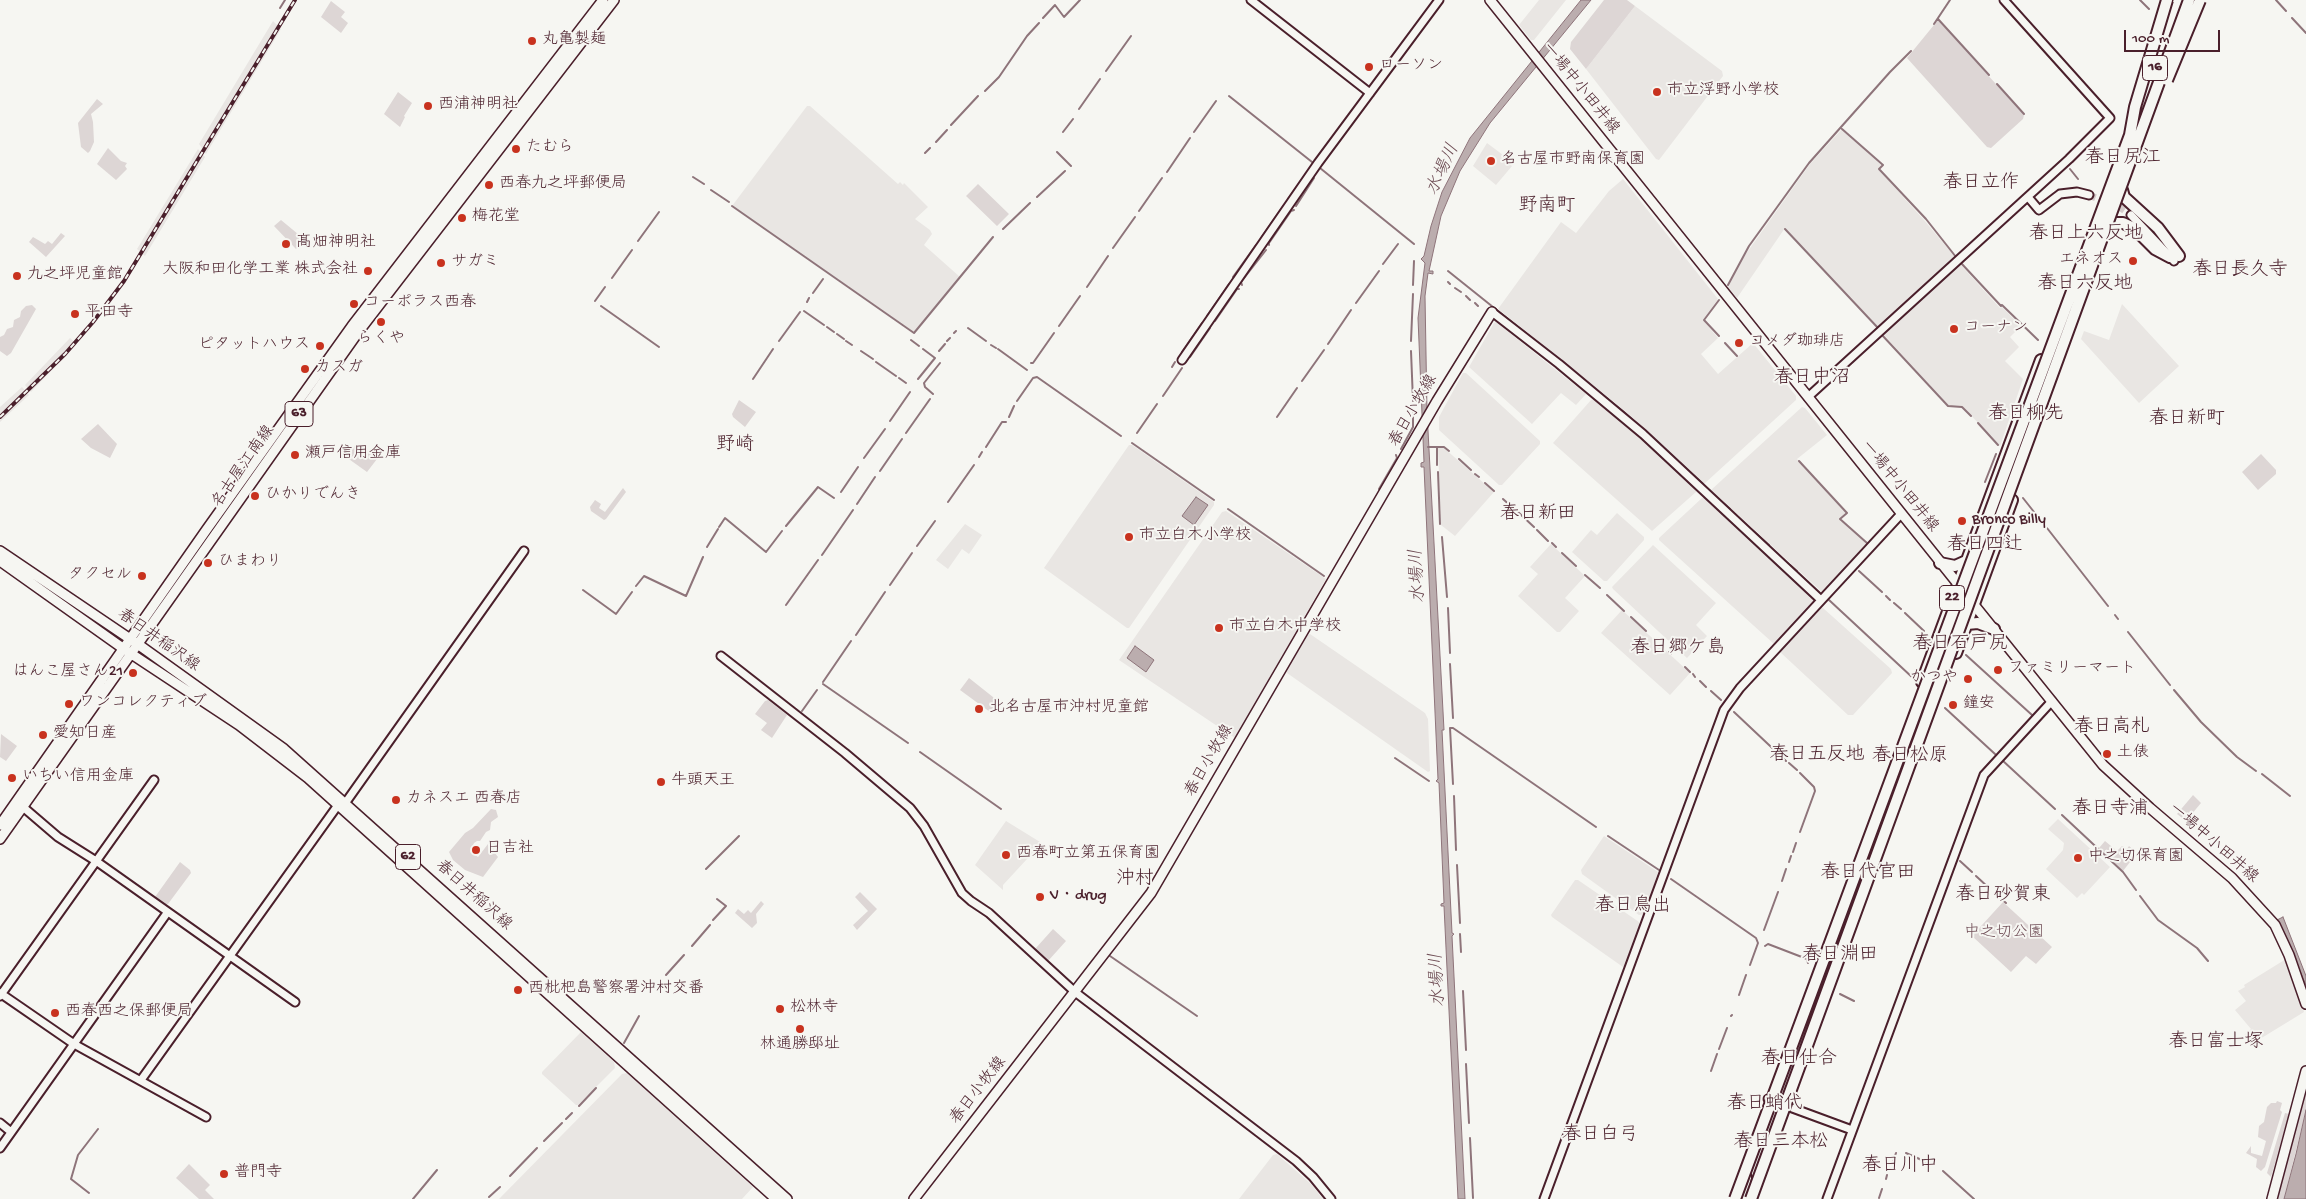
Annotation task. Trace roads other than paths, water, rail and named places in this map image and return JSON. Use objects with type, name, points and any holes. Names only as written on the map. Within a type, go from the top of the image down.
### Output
[{"type":"highway","points":[[2134,138],[2135,107],[2167,0]]},
{"type":"highway","name":"16","points":[[1753,1197],[2054,367],[2134,138],[2179,0]]},
{"type":"highway","name":"22","points":[[1769,1099],[1957,584],[2179,0]]},
{"type":"highway","name":"16","points":[[1734,1199],[2134,138],[2190,0]]},
{"type":"highway","name":"22","points":[[1753,1197],[1974,605],[2190,0]]},
{"type":"highway","points":[[2134,138],[2148,127],[2200,0]]},
{"type":"highway","points":[[2122,190],[2124,197],[2158,228],[2174,258]]},
{"type":"highway","points":[[2111,223],[2123,224],[2134,228],[2155,250],[2174,258]]},
{"type":"highway","points":[[1940,563],[1955,566],[1966,561]]},
{"type":"highway","points":[[1967,624],[1978,623],[1994,630]]},
{"type":"highway","points":[[1753,1197],[1753,1175],[1904,762],[1924,736]]},
{"type":"highway","points":[[1734,1199],[1769,1099]]},
{"type":"highway","points":[[1742,1199],[1750,1158],[1769,1099]]},
{"type":"main road","name":"名古屋江南線","points":[[0,825],[352,326],[603,0]]},
{"type":"main road","name":"名古屋江南線","points":[[0,839],[139,645],[359,331],[614,0]]},
{"type":"main road","name":"一場中小田井線","points":[[1490,0],[2103,765],[2123,785],[2232,878],[2275,925],[2289,955],[2306,1004]]},
{"type":"main road","name":"春日小牧線","points":[[914,1199],[1150,893],[1417,434],[1492,312]]},
{"type":"main road","name":"春日井稲沢線","points":[[0,551],[139,645],[284,749],[776,1199]]},
{"type":"main road","name":"春日井稲沢線","points":[[0,560],[124,649],[280,755],[342,803],[787,1199]]},
{"type":"main road","points":[[2272,1199],[2306,1071]]},
{"type":"street","points":[[1251,0],[1370,93]]},
{"type":"street","points":[[1182,360],[1318,163],[1439,0]]},
{"type":"street","points":[[1808,397],[2028,197],[2110,118],[2004,0]]},
{"type":"street","points":[[2028,197],[2039,210],[2060,194],[2077,192],[2089,196]]},
{"type":"street","points":[[2131,215],[2174,258]]},
{"type":"street","points":[[1492,312],[1559,364],[1642,434],[1821,600]]},
{"type":"street","points":[[1544,1199],[1724,710],[1740,688],[1901,514]]},
{"type":"street","points":[[140,1080],[524,551]]},
{"type":"street","points":[[721,656],[852,759],[910,808],[924,826],[962,893],[989,914],[1075,992],[1296,1162],[1313,1177],[1331,1199]]},
{"type":"street","points":[[1827,1199],[1984,774],[2052,701]]},
{"type":"street","points":[[154,780],[1,994],[74,1044],[206,1117]]},
{"type":"street","points":[[23,807],[58,837],[96,861],[295,1002]]},
{"type":"street","points":[[0,1148],[167,913]]},
{"type":"street","points":[[1769,1099],[1852,1130]]},
{"type":"street","points":[[0,1123],[11,1132]]},
{"type":"waterway","points":[[280,8],[285,0]]},
{"type":"waterway","points":[[1043,18],[1055,5],[1064,17],[1080,0]]},
{"type":"waterway","points":[[1934,24],[1950,0]]},
{"type":"waterway","points":[[2140,0],[2149,9]]},
{"type":"waterway","points":[[2276,0],[2286,11]]},
{"type":"waterway","points":[[2292,18],[2306,33]]},
{"type":"waterway","points":[[1938,19],[1989,75]]},
{"type":"waterway","points":[[985,91],[999,77],[1027,36],[1039,23]]},
{"type":"waterway","points":[[1106,71],[1131,36]]},
{"type":"waterway","points":[[1728,285],[1749,246],[1809,163],[1911,51]]},
{"type":"waterway","points":[[1079,109],[1100,79]]},
{"type":"waterway","points":[[1997,84],[2024,114]]},
{"type":"waterway","points":[[951,125],[978,96]]},
{"type":"waterway","points":[[1229,96],[1312,162]]},
{"type":"waterway","points":[[1194,132],[1216,101]]},
{"type":"waterway","points":[[1063,132],[1073,119]]},
{"type":"waterway","points":[[1842,129],[1883,165],[1879,169],[1926,219],[1956,257]]},
{"type":"waterway","points":[[936,142],[947,130]]},
{"type":"waterway","points":[[1167,172],[1190,138]]},
{"type":"waterway","points":[[925,153],[930,148]]},
{"type":"waterway","points":[[1057,152],[1071,166]]},
{"type":"waterway","points":[[1320,168],[1414,244]]},
{"type":"waterway","points":[[2070,169],[2078,179]]},
{"type":"waterway","points":[[1037,197],[1065,171]]},
{"type":"waterway","points":[[1288,199],[1308,171]]},
{"type":"waterway","points":[[693,177],[704,184]]},
{"type":"waterway","points":[[1139,211],[1162,178]]},
{"type":"waterway","points":[[1296,206],[1314,178]]},
{"type":"waterway","points":[[711,190],[729,202]]},
{"type":"waterway","points":[[1003,229],[1030,203]]},
{"type":"waterway","points":[[1261,238],[1284,205]]},
{"type":"waterway","points":[[732,206],[914,333],[993,237]]},
{"type":"waterway","points":[[1269,245],[1291,211],[1294,210]]},
{"type":"waterway","points":[[638,241],[659,212]]},
{"type":"waterway","points":[[1113,248],[1135,217]]},
{"type":"waterway","points":[[1785,229],[1878,328]]},
{"type":"waterway","points":[[1383,264],[1398,244]]},
{"type":"waterway","points":[[1233,277],[1256,245]]},
{"type":"waterway","points":[[612,278],[632,250]]},
{"type":"waterway","points":[[1242,285],[1241,282],[1266,250]]},
{"type":"waterway","points":[[1087,287],[1108,256]]},
{"type":"waterway","points":[[1413,285],[1414,261]]},
{"type":"waterway","points":[[1961,263],[2001,306],[2038,340]]},
{"type":"waterway","points":[[1356,303],[1379,271]]},
{"type":"waterway","points":[[1448,271],[1558,359]]},
{"type":"waterway","points":[[813,293],[823,279]]},
{"type":"waterway","points":[[1207,316],[1229,284]]},
{"type":"waterway","points":[[595,301],[605,287]]},
{"type":"waterway","points":[[1455,288],[1461,292]]},
{"type":"waterway","points":[[1215,321],[1237,289],[1239,289]]},
{"type":"waterway","points":[[1411,341],[1413,294]]},
{"type":"waterway","points":[[1059,326],[1080,296]]},
{"type":"waterway","points":[[1466,296],[1470,300]]},
{"type":"waterway","points":[[807,302],[809,298]]},
{"type":"waterway","points":[[1719,300],[1704,320],[1719,336]]},
{"type":"waterway","points":[[1475,303],[1478,306]]},
{"type":"waterway","points":[[601,306],[659,347]]},
{"type":"waterway","points":[[1328,344],[1351,310]]},
{"type":"waterway","points":[[804,311],[824,325]]},
{"type":"waterway","points":[[779,341],[800,312]]},
{"type":"waterway","points":[[1182,352],[1202,323]]},
{"type":"waterway","points":[[827,327],[834,332]]},
{"type":"waterway","points":[[968,328],[986,341]]},
{"type":"waterway","points":[[1190,357],[1210,328]]},
{"type":"waterway","points":[[1031,363],[1033,363],[1054,333]]},
{"type":"waterway","points":[[837,334],[844,339]]},
{"type":"waterway","points":[[1882,335],[1948,406],[1962,407],[1971,416]]},
{"type":"waterway","points":[[947,341],[950,338]]},
{"type":"waterway","points":[[911,340],[919,346]]},
{"type":"waterway","points":[[846,341],[852,345]]},
{"type":"waterway","points":[[1725,343],[1737,356]]},
{"type":"waterway","points":[[939,351],[945,344]]},
{"type":"waterway","points":[[991,345],[996,348]]},
{"type":"waterway","points":[[753,379],[773,349]]},
{"type":"waterway","points":[[918,379],[935,358],[923,349]]},
{"type":"waterway","points":[[998,349],[1027,370]]},
{"type":"waterway","points":[[1302,381],[1324,350]]},
{"type":"waterway","points":[[861,351],[873,359]]},
{"type":"waterway","points":[[1411,351],[1413,401]]},
{"type":"waterway","points":[[876,362],[896,376]]},
{"type":"waterway","points":[[1172,367],[1175,362]]},
{"type":"waterway","points":[[933,394],[925,387],[924,383],[940,363]]},
{"type":"waterway","points":[[1563,363],[1624,412],[1703,484]]},
{"type":"waterway","points":[[1163,396],[1182,368]]},
{"type":"waterway","points":[[1017,401],[1033,378],[1037,377],[1121,436]]},
{"type":"waterway","points":[[899,378],[906,383]]},
{"type":"waterway","points":[[1277,417],[1297,388]]},
{"type":"waterway","points":[[890,421],[910,392]]},
{"type":"waterway","points":[[906,433],[930,399]]},
{"type":"waterway","points":[[1137,433],[1157,404]]},
{"type":"waterway","points":[[1009,417],[1014,406]]},
{"type":"waterway","points":[[1401,449],[1413,427],[1413,413]]},
{"type":"waterway","points":[[986,447],[1002,422],[1006,422]]},
{"type":"waterway","points":[[1978,423],[1998,445]]},
{"type":"waterway","points":[[864,458],[885,429]]},
{"type":"waterway","points":[[880,471],[902,439]]},
{"type":"waterway","points":[[1132,443],[1214,500]]},
{"type":"waterway","points":[[1428,447],[1444,447],[1449,451]]},
{"type":"waterway","points":[[1437,447],[1437,465]]},
{"type":"waterway","points":[[979,457],[982,452]]},
{"type":"waterway","points":[[1985,482],[1996,454]]},
{"type":"waterway","points":[[1379,489],[1397,458],[1396,455]]},
{"type":"waterway","points":[[1459,459],[1471,470]]},
{"type":"waterway","points":[[1799,461],[1847,513],[1840,519],[1867,543]]},
{"type":"waterway","points":[[948,502],[974,465]]},
{"type":"waterway","points":[[841,492],[858,467]]},
{"type":"waterway","points":[[1438,472],[1440,524]]},
{"type":"waterway","points":[[1475,474],[1479,477]]},
{"type":"waterway","points":[[857,504],[875,477]]},
{"type":"waterway","points":[[1485,483],[1494,491]]},
{"type":"waterway","points":[[786,526],[818,487],[834,498]]},
{"type":"waterway","points":[[1714,495],[1730,509]]},
{"type":"waterway","points":[[2023,498],[2038,517]]},
{"type":"waterway","points":[[1503,499],[1514,509]]},
{"type":"waterway","points":[[1228,509],[1324,576]]},
{"type":"waterway","points":[[822,555],[853,510]]},
{"type":"waterway","points":[[1518,512],[1534,527]]},
{"type":"waterway","points":[[719,527],[725,518],[766,552],[782,531]]},
{"type":"waterway","points":[[917,546],[935,521]]},
{"type":"waterway","points":[[2047,528],[2108,606]]},
{"type":"waterway","points":[[707,547],[718,529]]},
{"type":"waterway","points":[[1751,529],[1769,545]]},
{"type":"waterway","points":[[1537,530],[1548,541]]},
{"type":"waterway","points":[[1442,537],[1447,597]]},
{"type":"waterway","points":[[1552,543],[1556,547]]},
{"type":"waterway","points":[[890,585],[912,553]]},
{"type":"waterway","points":[[1562,553],[1576,566]]},
{"type":"waterway","points":[[636,586],[644,576],[686,596],[703,557]]},
{"type":"waterway","points":[[786,605],[818,560]]},
{"type":"waterway","points":[[1790,565],[1797,571]]},
{"type":"waterway","points":[[1859,571],[1882,592]]},
{"type":"waterway","points":[[1585,575],[1600,588]]},
{"type":"waterway","points":[[583,590],[616,614],[632,592]]},
{"type":"waterway","points":[[856,635],[885,592]]},
{"type":"waterway","points":[[1607,595],[1624,611]]},
{"type":"waterway","points":[[1886,596],[1890,600]]},
{"type":"waterway","points":[[1829,600],[1913,678]]},
{"type":"waterway","points":[[1894,603],[1901,609]]},
{"type":"waterway","points":[[1448,608],[1450,653]]},
{"type":"waterway","points":[[1905,613],[1924,631]]},
{"type":"waterway","points":[[2115,615],[2118,619]]},
{"type":"waterway","points":[[1631,617],[1646,631]]},
{"type":"waterway","points":[[2128,632],[2170,685]]},
{"type":"waterway","points":[[823,682],[851,641]]},
{"type":"waterway","points":[[1966,655],[2032,715]]},
{"type":"waterway","points":[[1450,664],[1453,718]]},
{"type":"waterway","points":[[1685,667],[1690,672]]},
{"type":"waterway","points":[[1700,681],[1706,687]]},
{"type":"waterway","points":[[823,684],[908,743]]},
{"type":"waterway","points":[[802,711],[817,690]]},
{"type":"waterway","points":[[2174,690],[2201,722],[2237,757],[2256,771]]},
{"type":"waterway","points":[[1711,691],[1721,700]]},
{"type":"waterway","points":[[1945,708],[1995,754]]},
{"type":"waterway","points":[[1734,712],[1786,761]]},
{"type":"waterway","points":[[1450,728],[1453,728],[1596,827]]},
{"type":"waterway","points":[[1450,728],[1453,784]]},
{"type":"waterway","points":[[920,752],[1001,809]]},
{"type":"waterway","points":[[1395,758],[1429,781]]},
{"type":"waterway","points":[[2002,760],[2055,809]]},
{"type":"waterway","points":[[1789,763],[1797,770]]},
{"type":"waterway","points":[[1800,773],[1814,787],[1815,791],[1800,832]]},
{"type":"waterway","points":[[2262,774],[2290,796]]},
{"type":"waterway","points":[[1454,796],[1456,850]]},
{"type":"waterway","points":[[2062,815],[2123,872],[2136,890]]},
{"type":"waterway","points":[[706,869],[739,836]]},
{"type":"waterway","points":[[1608,836],[1659,870]]},
{"type":"waterway","points":[[1793,852],[1796,843]]},
{"type":"waterway","points":[[1789,862],[1791,856]]},
{"type":"waterway","points":[[1960,861],[1972,872]]},
{"type":"waterway","points":[[1457,865],[1460,923]]},
{"type":"waterway","points":[[1782,881],[1786,869]]},
{"type":"waterway","points":[[1976,876],[1989,888]]},
{"type":"waterway","points":[[1671,879],[1756,938],[1758,943],[1750,965]]},
{"type":"waterway","points":[[1764,930],[1778,892]]},
{"type":"waterway","points":[[1998,896],[2006,903]]},
{"type":"waterway","points":[[2140,896],[2158,920],[2197,948],[2208,961]]},
{"type":"waterway","points":[[713,920],[726,906],[717,899]]},
{"type":"waterway","points":[[692,946],[710,925]]},
{"type":"waterway","points":[[1460,934],[1461,952]]},
{"type":"waterway","points":[[1765,946],[1768,944],[1807,959],[1808,963]]},
{"type":"waterway","points":[[666,975],[684,955]]},
{"type":"waterway","points":[[1110,956],[1197,1016]]},
{"type":"waterway","points":[[1739,995],[1746,975]]},
{"type":"waterway","points":[[1463,991],[1466,1050]]},
{"type":"waterway","points":[[1840,994],[1854,1001]]},
{"type":"waterway","points":[[624,1043],[639,1016]]},
{"type":"waterway","points":[[1719,1049],[1727,1028]]},
{"type":"waterway","points":[[1711,1071],[1717,1054]]},
{"type":"waterway","points":[[1466,1064],[1469,1123]]},
{"type":"waterway","points":[[579,1106],[596,1088]]},
{"type":"waterway","points":[[566,1119],[572,1113]]},
{"type":"waterway","points":[[544,1141],[562,1123]]},
{"type":"waterway","points":[[89,1193],[71,1179],[78,1155],[98,1129]]},
{"type":"waterway","points":[[1470,1138],[1473,1198]]},
{"type":"waterway","points":[[510,1176],[537,1148]]},
{"type":"waterway","points":[[1893,1161],[1896,1153]]},
{"type":"waterway","points":[[1906,1153],[1933,1165]]},
{"type":"waterway","points":[[413,1199],[437,1170]]},
{"type":"waterway","points":[[1943,1171],[1974,1199]]},
{"type":"waterway","points":[[1886,1179],[1887,1175]]},
{"type":"waterway","points":[[489,1197],[500,1187]]},
{"type":"waterway","points":[[1879,1198],[1882,1189]]},
{"type":"tunnel","points":[[2089,195],[2121,208],[2131,215]]},
{"type":"railway","points":[[0,417],[65,354],[93,322],[124,281],[295,0]]},
{"type":"place","name":"丸亀製麺","points":[[532,41]]},
{"type":"place","name":"ローソン","points":[[1369,67]]},
{"type":"place","name":"市立浮野小学校","points":[[1657,92]]},
{"type":"place","name":"西浦神明社","points":[[428,106]]},
{"type":"place","name":"たむら","points":[[516,149]]},
{"type":"place","name":"名古屋市野南保育園","points":[[1491,161]]},
{"type":"place","name":"西春九之坪郵便局","points":[[489,185]]},
{"type":"place","name":"梅花堂","points":[[462,218]]},
{"type":"place","name":"髙畑神明社","points":[[286,244]]},
{"type":"place","name":"エネオス","points":[[2133,261]]},
{"type":"place","name":"サガミ","points":[[441,263]]},
{"type":"place","name":"大阪和田化学工業 株式会社","points":[[368,271]]},
{"type":"place","name":"九之坪児童館","points":[[17,276]]},
{"type":"place","name":"コーポラス西春","points":[[354,304]]},
{"type":"place","name":"平田寺","points":[[75,314]]},
{"type":"place","name":"らくや","points":[[381,322]]},
{"type":"place","name":"コーナン","points":[[1954,329]]},
{"type":"place","name":"コメダ珈琲店","points":[[1739,343]]},
{"type":"place","name":"ピタットハウス","points":[[320,346]]},
{"type":"place","name":"カスガ","points":[[305,369]]},
{"type":"place","name":"瀬戸信用金庫","points":[[295,455]]},
{"type":"place","name":"ひかりでんき","points":[[255,496]]},
{"type":"place","name":"Bronco Billy","points":[[1962,521]]},
{"type":"place","name":"市立白木小学校","points":[[1129,537]]},
{"type":"place","name":"ひまわり","points":[[208,563]]},
{"type":"place","name":"タクセル","points":[[142,576]]},
{"type":"place","name":"市立白木中学校","points":[[1219,628]]},
{"type":"place","name":"ファミリーマート","points":[[1998,670]]},
{"type":"place","name":"はんこ屋さん21","points":[[133,673]]},
{"type":"place","name":"かつや","points":[[1968,679]]},
{"type":"place","name":"ワンコレクティブ","points":[[69,704]]},
{"type":"place","name":"鐘安","points":[[1953,705]]},
{"type":"place","name":"北名古屋市沖村児童館","points":[[979,709]]},
{"type":"place","name":"愛知日産","points":[[43,735]]},
{"type":"place","name":"土俵","points":[[2107,754]]},
{"type":"place","name":"いちい信用金庫","points":[[12,778]]},
{"type":"place","name":"牛頭天王","points":[[661,782]]},
{"type":"place","name":"カネスエ 西春店","points":[[396,800]]},
{"type":"place","name":"日吉社","points":[[476,850]]},
{"type":"place","name":"西春町立第五保育園","points":[[1006,855]]},
{"type":"place","name":"中之切保育園","points":[[2078,858]]},
{"type":"place","name":"V・drug","points":[[1040,897]]},
{"type":"place","name":"西枇杷島警察署沖村交番","points":[[518,990]]},
{"type":"place","name":"松林寺","points":[[780,1009]]},
{"type":"place","name":"西春西之保郵便局","points":[[55,1013]]},
{"type":"place","name":"林通勝邸址","points":[[800,1029]]},
{"type":"place","name":"普門寺","points":[[224,1174]]},
{"type":"district","name":"春日尻江","points":[[2123,159]]},
{"type":"district","name":"春日立作","points":[[1981,184]]},
{"type":"district","name":"野南町","points":[[1547,207]]},
{"type":"district","name":"春日上六反地","points":[[2086,235]]},
{"type":"district","name":"春日長久寺","points":[[2240,271]]},
{"type":"district","name":"春日六反地","points":[[2085,285]]},
{"type":"district","name":"春日中沼","points":[[1812,379]]},
{"type":"district","name":"春日柳先","points":[[2026,415]]},
{"type":"district","name":"春日新町","points":[[2187,420]]},
{"type":"district","name":"野崎","points":[[735,446]]},
{"type":"district","name":"春日新田","points":[[1538,515]]},
{"type":"district","name":"春日四辻","points":[[1985,546]]},
{"type":"district","name":"春日石戸尻","points":[[1960,645]]},
{"type":"district","name":"春日郷ケ島","points":[[1678,649]]},
{"type":"district","name":"春日高札","points":[[2112,728]]},
{"type":"district","name":"春日五反地","points":[[1817,756]]},
{"type":"district","name":"春日松原","points":[[1910,757]]},
{"type":"district","name":"春日寺浦","points":[[2110,810]]},
{"type":"district","name":"春日代官田","points":[[1868,874]]},
{"type":"district","name":"沖村","points":[[1135,880]]},
{"type":"district","name":"春日砂賀東","points":[[2003,896]]},
{"type":"district","name":"春日鳥出","points":[[1633,907]]},
{"type":"district","name":"春日淵田","points":[[1840,956]]},
{"type":"district","name":"春日富士塚","points":[[2216,1043]]},
{"type":"district","name":"春日仕合","points":[[1799,1060]]},
{"type":"district","name":"春日蛸代","points":[[1765,1105]]},
{"type":"district","name":"春日白弓","points":[[1600,1136]]},
{"type":"district","name":"春日三本松","points":[[1781,1143]]},
{"type":"district","name":"春日川中","points":[[1900,1167]]},
{"type":"water label","name":"水場川","points":[[1444,170]]},
{"type":"water label","name":"水場川","points":[[1419,576]]},
{"type":"water label","name":"水場川","points":[[1439,980]]},
{"type":"park label","name":"中之切公園","points":[[2004,934]]}]
